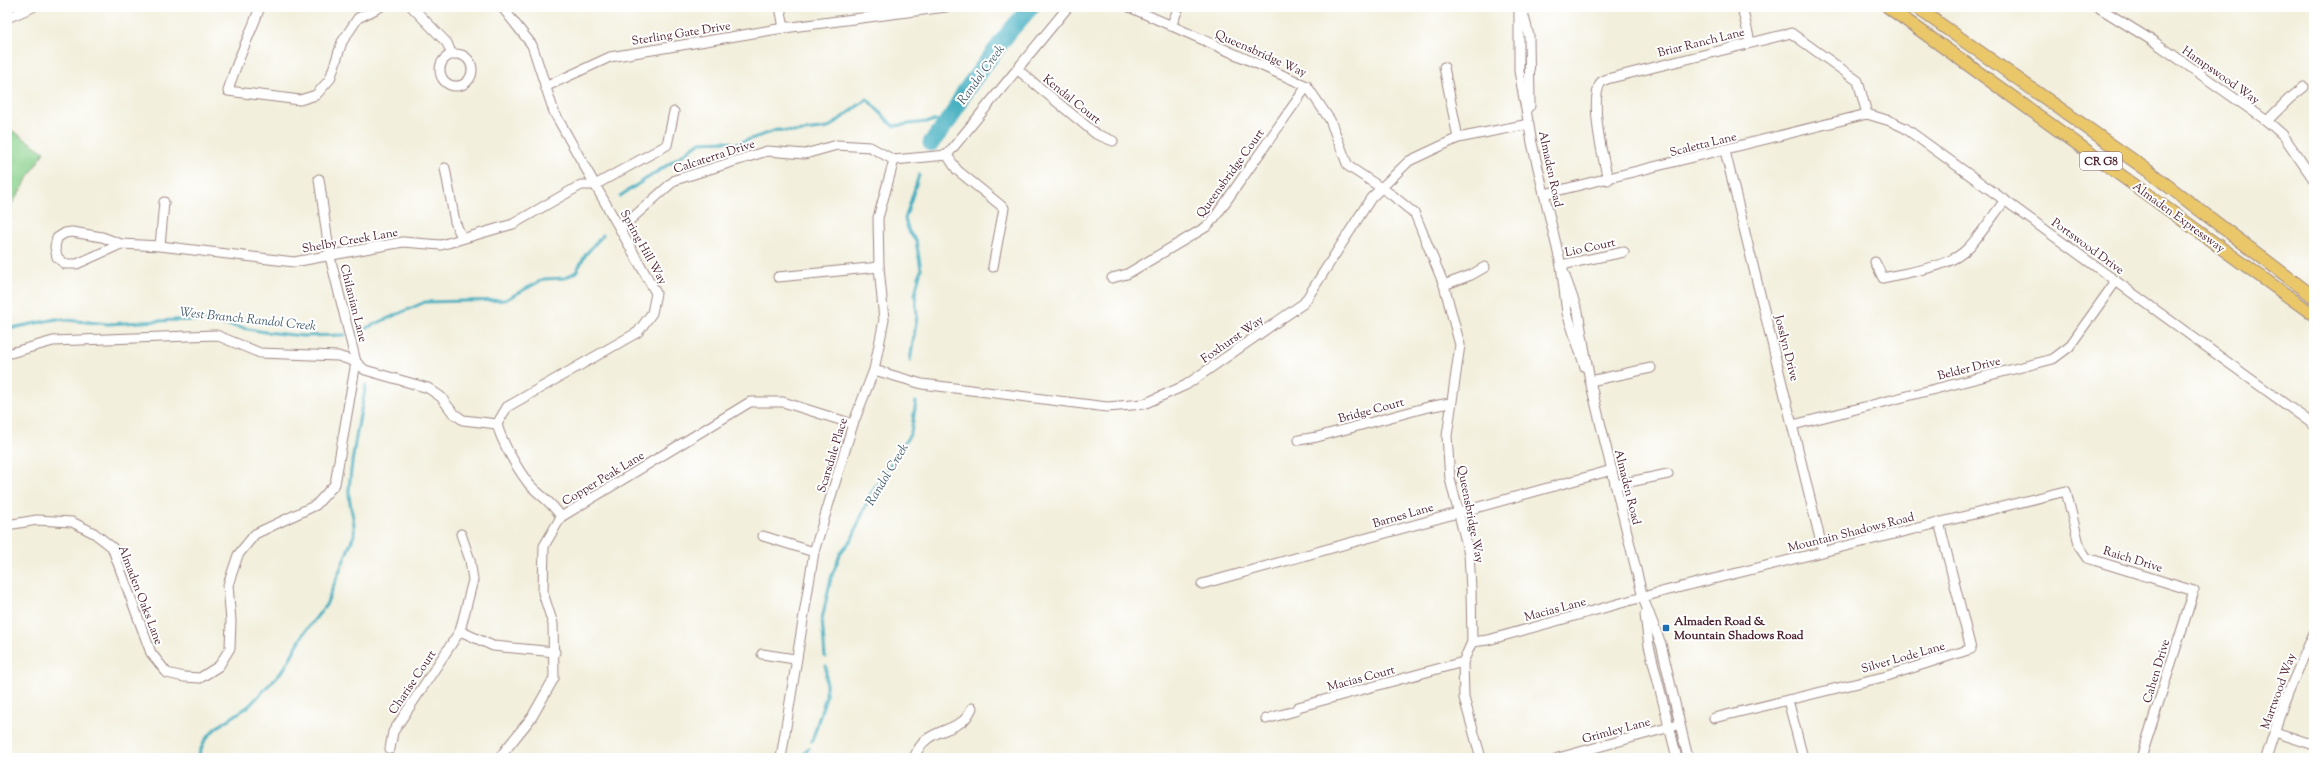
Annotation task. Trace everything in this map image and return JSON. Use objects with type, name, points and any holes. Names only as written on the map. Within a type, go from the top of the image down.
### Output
[{"type":"main road","name":"Almaden Expressway","points":[[1888,7],[2314,315]]},
{"type":"main road","name":"Almaden Expressway","points":[[1916,7],[2146,170],[2314,297]]},
{"type":"street","points":[[7,18],[33,7]]},
{"type":"street","points":[[260,7],[253,26],[235,64],[228,91],[300,100],[316,95],[330,79],[342,42],[358,18],[380,7]]},
{"type":"street","points":[[412,7],[447,43],[452,55]]},
{"type":"street","name":"Spring Hill Way","points":[[498,424],[507,407],[638,332],[652,313],[656,293],[621,228],[554,112],[532,45],[502,7]]},
{"type":"street","points":[[780,7],[784,28]]},
{"type":"street","name":"Sterling Gate Drive","points":[[545,87],[610,57],[904,10],[946,7]]},
{"type":"street","points":[[894,160],[947,155],[1068,7]]},
{"type":"street","name":"Queensbridge Way","points":[[1129,7],[1307,86],[1330,120],[1348,166],[1381,188],[1415,214],[1444,285],[1460,345],[1450,403],[1447,436],[1450,479],[1469,554],[1472,642],[1463,662],[1464,698],[1481,758]]},
{"type":"street","points":[[1171,26],[1179,7]]},
{"type":"street","name":"Almaden Road","points":[[1520,7],[1520,71],[1532,143],[1561,265],[1578,312],[1590,382],[1643,598],[1649,646],[1677,758]]},
{"type":"street","points":[[1742,7],[1750,42]]},
{"type":"street","name":"Hampswood Way","points":[[2098,7],[2156,43],[2267,121],[2283,135],[2314,180]]},
{"type":"street","name":"Briar Ranch Lane","points":[[1608,180],[1599,139],[1596,95],[1601,82],[1750,42],[1791,33],[1858,81],[1867,114]]},
{"type":"street","points":[[1444,67],[1458,138]]},
{"type":"street","name":"Kendal Court","points":[[1018,70],[1096,134],[1113,141]]},
{"type":"street","name":"Queensbridge Court","points":[[1112,278],[1127,274],[1206,227],[1215,217],[1307,86]]},
{"type":"street","points":[[2267,121],[2289,99],[2304,87]]},
{"type":"street","points":[[595,185],[667,145],[674,112]]},
{"type":"street","name":"Scaletta Lane","points":[[1544,194],[1608,180],[1867,114]]},
{"type":"street","name":"Portswood Drive","points":[[1867,114],[1890,120],[1905,128],[2314,425]]},
{"type":"street","name":"Foxhurst Way","points":[[874,370],[930,385],[1107,407],[1144,404],[1186,385],[1304,302],[1371,198],[1409,161],[1458,138],[1529,124]]},
{"type":"street","name":"Calcaterra Drive","points":[[621,228],[675,180],[767,151],[805,154],[837,145],[870,147],[894,160]]},
{"type":"street","name":"Josslyn Drive","points":[[1725,151],[1823,551]]},
{"type":"street","points":[[947,155],[958,170],[1004,208],[993,267]]},
{"type":"street","name":"Scarsdale Place","points":[[781,758],[795,659],[814,552],[854,424],[874,370],[884,320],[879,267],[878,218],[894,160]]},
{"type":"street","points":[[445,168],[455,222],[462,238]]},
{"type":"street","name":"Chilanian Lane","points":[[319,180],[330,257],[356,362]]},
{"type":"street","name":"Shelby Creek Lane","points":[[121,244],[77,264],[65,264],[57,257],[55,247],[57,238],[64,232],[72,232],[102,237],[121,244],[160,246],[294,262],[330,257],[403,242],[441,245],[513,224],[581,185],[595,185]]},
{"type":"street","points":[[1875,262],[1883,278],[1940,264],[1954,258],[1968,248],[2005,200]]},
{"type":"street","points":[[160,246],[164,202]]},
{"type":"street","name":"Lio Court","points":[[1561,265],[1624,252]]},
{"type":"street","points":[[778,277],[879,267]]},
{"type":"street","points":[[1444,285],[1471,275],[1485,267]]},
{"type":"street","name":"Belder Drive","points":[[1793,425],[2053,359],[2069,347],[2116,281]]},
{"type":"street","points":[[7,354],[52,341],[216,335],[260,352],[338,356],[356,362],[365,370],[428,388],[441,397],[453,413],[464,420],[498,424],[500,435],[529,483],[555,507],[561,518]]},
{"type":"street","name":"Almaden Oaks Lane","points":[[7,525],[37,520],[72,522],[94,533],[112,547],[151,653],[167,673],[184,677],[200,678],[219,666],[230,648],[231,621],[228,585],[238,556],[255,534],[316,505],[334,484],[356,362]]},
{"type":"street","points":[[1590,382],[1651,368]]},
{"type":"street","name":"Copper Peak Lane","points":[[499,758],[532,717],[554,678],[555,652],[553,624],[543,594],[544,546],[561,518],[750,402],[782,402],[854,424]]},
{"type":"street","name":"Bridge Court","points":[[1299,440],[1317,437],[1428,407],[1450,403]]},
{"type":"street","name":"Barnes Lane","points":[[1202,584],[1458,511],[1612,470]]},
{"type":"street","points":[[1615,485],[1668,474]]},
{"type":"street","name":"Mountain Shadows Road","points":[[1643,598],[1823,551],[2066,491]]},
{"type":"street","name":"Raich Drive","points":[[2066,491],[2080,548],[2087,558],[2194,591]]},
{"type":"street","name":"Silver Lode Lane","points":[[1714,718],[1887,676],[1971,650],[1939,522]]},
{"type":"street","name":"Charise Court","points":[[390,749],[393,732],[460,631],[473,580],[470,560],[461,534]]},
{"type":"street","points":[[763,536],[814,552]]},
{"type":"street","name":"Cahen Drive","points":[[2141,758],[2194,591]]},
{"type":"street","name":"Almaden Road","points":[[1643,598],[1661,644],[1688,758]]},
{"type":"street","name":"Macias Lane","points":[[1472,642],[1488,640],[1643,598]]},
{"type":"street","points":[[460,631],[493,646],[555,652]]},
{"type":"street","name":"Martwood Way","points":[[2266,758],[2289,690],[2314,633]]},
{"type":"street","points":[[762,654],[795,659]]},
{"type":"street","name":"Macias Court","points":[[1266,719],[1295,711],[1298,708],[1463,662]]},
{"type":"street","points":[[1788,700],[1803,758]]},
{"type":"street","points":[[914,758],[922,743],[934,733],[964,720],[972,708]]},
{"type":"street","name":"Grimley Lane","points":[[1558,758],[1680,725]]},
{"type":"street","points":[[2275,732],[2314,745]]},
{"type":"green space","points":[[7,127],[44,152],[7,212]]},
{"type":"waterway","name":"Randol Creek","points":[[931,143],[950,119],[965,91],[1009,32],[1031,7]]},
{"type":"waterway","name":"West Branch Randol Creek","points":[[620,196],[700,142],[726,141],[736,144],[777,130],[796,132],[828,128],[867,99],[893,126],[950,119]]},
{"type":"waterway","name":"Randol Creek","points":[[910,361],[917,316],[915,294],[921,269],[916,241],[909,232],[905,219],[919,175]]},
{"type":"waterway","name":"West Branch Randol Creek","points":[[357,332],[425,302],[505,300],[544,279],[565,278],[576,272],[586,254],[603,235]]},
{"type":"waterway","name":"West Branch Randol Creek","points":[[7,329],[56,319],[108,324],[175,320],[205,321],[265,332],[303,336],[345,335]]},
{"type":"waterway","points":[[197,758],[205,740],[216,728],[249,706],[284,669],[304,633],[326,605],[354,535],[354,523],[349,495],[350,476],[366,385]]},
{"type":"waterway","name":"Randol Creek","points":[[825,657],[822,619],[831,578],[841,552],[852,539],[870,495],[911,433],[916,402]]},
{"type":"waterway","name":"Randol Creek","points":[[812,741],[826,696],[826,666]]},
{"type":"waterway","name":"Randol Creek","points":[[801,758],[809,748]]},
{"type":"place","name":"Almaden Road & Mountain Shadows Road","points":[[1666,628]]}]
